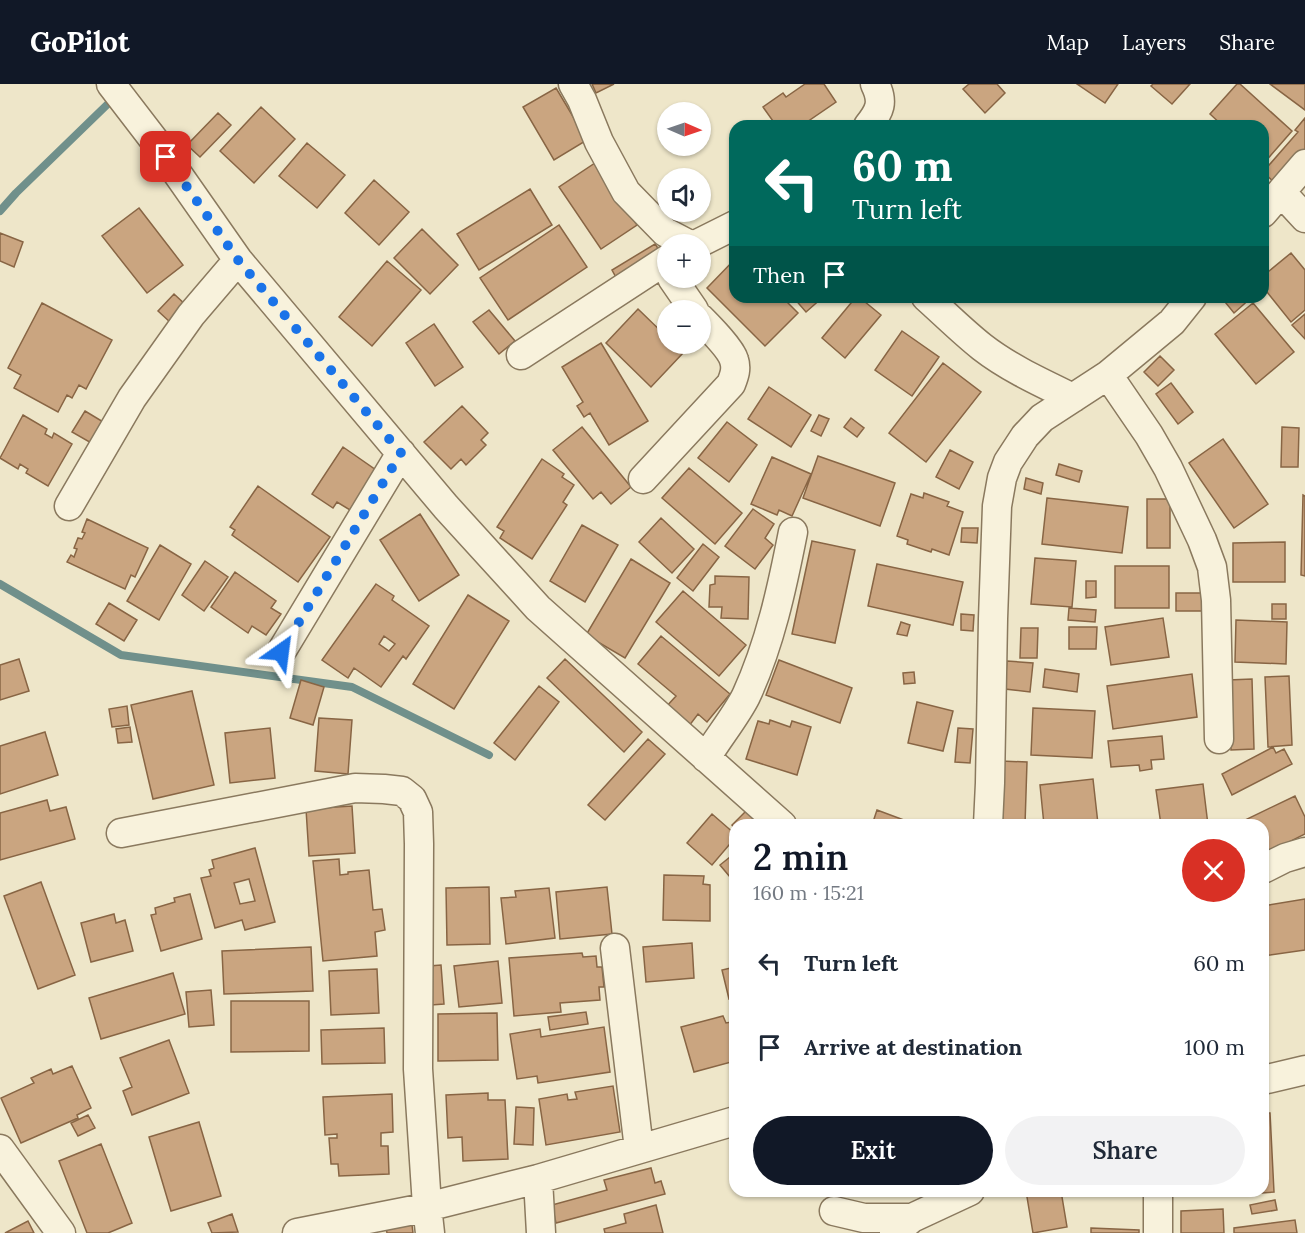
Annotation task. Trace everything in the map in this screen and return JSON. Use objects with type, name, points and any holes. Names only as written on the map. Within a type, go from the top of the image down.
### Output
[{"type":"street","points":[[111,84],[154,140],[238,260],[446,507],[538,608],[775,819]]},
{"type":"street","points":[[573,84],[599,142],[626,192],[669,234]]},
{"type":"street","points":[[872,120],[881,102],[875,84]]},
{"type":"street","points":[[1305,164],[1272,202],[1305,218]]},
{"type":"street","points":[[711,237],[729,228]]},
{"type":"street","points":[[69,506],[132,398],[190,315],[238,260]]},
{"type":"street","points":[[521,355],[657,273]]},
{"type":"street","points":[[933,303],[995,356],[1035,380],[1073,398]]},
{"type":"street","points":[[988,819],[997,506],[1002,478],[1008,462],[1025,436],[1042,418],[1108,375],[1172,322],[1187,303]]},
{"type":"street","points":[[643,479],[731,384],[735,372],[734,358],[711,330]]},
{"type":"street","points":[[1108,375],[1149,435],[1168,468],[1202,540],[1212,567],[1216,600],[1219,740]]},
{"type":"street","points":[[281,652],[401,453]]},
{"type":"street","points":[[706,758],[745,698],[759,666],[783,588],[793,532]]},
{"type":"street","points":[[121,833],[355,788],[402,791],[412,800],[418,812],[418,1070],[428,1220]]},
{"type":"street","points":[[1269,866],[1305,852]]},
{"type":"street","points":[[615,948],[639,1149]]},
{"type":"street","points":[[1269,1079],[1305,1070]]},
{"type":"street","points":[[297,1233],[428,1220],[538,1179],[729,1123]]},
{"type":"street","points":[[0,1149],[61,1233]]},
{"type":"street","points":[[538,1179],[541,1233]]},
{"type":"street","points":[[834,1212],[903,1226],[959,1197]]},
{"type":"street","points":[[1158,1197],[1158,1233]]},
{"type":"building","points":[[592,84],[614,84],[596,93]]},
{"type":"building","points":[[805,84],[824,84],[836,102],[810,120],[772,120],[763,107],[783,93],[786,97]]},
{"type":"building","points":[[969,84],[997,84],[1005,93],[985,113],[963,89]]},
{"type":"building","points":[[1077,84],[1118,84],[1105,103]]},
{"type":"building","points":[[1153,84],[1190,84],[1172,104],[1151,86]]},
{"type":"building","points":[[1237,84],[1240,84],[1292,131],[1269,157],[1269,120],[1216,120],[1210,114]]},
{"type":"building","points":[[1270,84],[1305,84],[1305,110]]},
{"type":"building","points":[[556,88],[587,140],[554,160],[523,107]]},
{"type":"building","points":[[261,107],[295,139],[254,183],[220,151]]},
{"type":"building","points":[[218,113],[231,125],[200,157],[187,145]]},
{"type":"building","points":[[1305,118],[1305,149],[1275,183],[1269,178],[1269,165],[1298,132],[1295,130]]},
{"type":"building","points":[[307,143],[345,175],[317,208],[279,176]]},
{"type":"building","points":[[595,163],[637,225],[601,249],[559,187]]},
{"type":"building","points":[[374,180],[409,212],[379,245],[345,213]]},
{"type":"building","points":[[530,189],[552,225],[479,270],[457,234]]},
{"type":"building","points":[[139,208],[183,265],[147,293],[102,236]]},
{"type":"building","points":[[559,225],[587,267],[508,320],[480,278]]},
{"type":"building","points":[[422,229],[458,265],[430,294],[394,258]]},
{"type":"building","points":[[0,233],[23,242],[14,267],[0,261]]},
{"type":"building","points":[[655,244],[657,247],[657,257],[618,281],[612,270]]},
{"type":"building","points":[[1291,253],[1305,270],[1305,310],[1291,322],[1269,294],[1269,271]]},
{"type":"building","points":[[387,261],[421,290],[372,346],[339,317]]},
{"type":"building","points":[[729,265],[729,303],[788,303],[798,313],[765,346],[707,288],[711,288],[711,284]]},
{"type":"building","points":[[174,294],[187,306],[171,323],[158,311]]},
{"type":"building","points":[[42,303],[112,340],[86,389],[79,385],[72,398],[67,395],[58,412],[14,388],[21,375],[8,368]]},
{"type":"building","points":[[798,303],[816,303],[806,312]]},
{"type":"building","points":[[851,303],[866,303],[881,315],[845,358],[822,338]]},
{"type":"building","points":[[1226,303],[1245,303],[1234,313]]},
{"type":"building","points":[[1253,303],[1294,352],[1256,384],[1215,334]]},
{"type":"building","points":[[638,309],[657,327],[657,354],[682,354],[651,387],[606,343]]},
{"type":"building","points":[[489,310],[515,341],[499,354],[473,322]]},
{"type":"building","points":[[1305,314],[1305,339],[1292,325]]},
{"type":"building","points":[[434,324],[463,367],[435,386],[406,343]]},
{"type":"building","points":[[902,331],[939,357],[912,396],[875,370]]},
{"type":"building","points":[[601,343],[648,421],[609,445],[590,413],[584,417],[577,406],[583,402],[562,367]]},
{"type":"building","points":[[1160,356],[1174,370],[1158,386],[1144,372]]},
{"type":"building","points":[[943,363],[981,392],[926,462],[889,433]]},
{"type":"building","points":[[1171,383],[1193,412],[1178,424],[1156,394]]},
{"type":"building","points":[[769,387],[811,415],[791,447],[748,419]]},
{"type":"building","points":[[462,406],[488,433],[481,440],[486,445],[466,465],[461,459],[451,469],[424,442]]},
{"type":"building","points":[[85,411],[105,423],[93,444],[72,432]]},
{"type":"building","points":[[23,415],[47,429],[45,434],[52,438],[54,433],[72,444],[48,486],[26,473],[28,469],[20,464],[18,469],[0,458]]},
{"type":"building","points":[[819,415],[829,419],[821,436],[811,431]]},
{"type":"building","points":[[851,418],[864,428],[857,437],[844,427]]},
{"type":"building","points":[[727,422],[757,445],[729,482],[698,458]]},
{"type":"building","points":[[582,427],[631,487],[611,504],[601,492],[593,499],[553,450]]},
{"type":"building","points":[[1282,427],[1299,428],[1298,467],[1281,467]]},
{"type":"building","points":[[1223,439],[1268,504],[1234,528],[1189,463]]},
{"type":"building","points":[[343,447],[376,470],[350,510],[337,502],[333,508],[312,494]]},
{"type":"building","points":[[950,450],[973,462],[959,489],[936,477]]},
{"type":"building","points":[[818,456],[895,483],[880,526],[803,498]]},
{"type":"building","points":[[772,457],[811,474],[792,516],[779,510],[777,515],[751,504]]},
{"type":"building","points":[[542,459],[564,474],[562,477],[574,485],[563,502],[567,505],[532,559],[500,538],[504,531],[497,527]]},
{"type":"building","points":[[1059,464],[1082,471],[1079,482],[1056,475]]},
{"type":"building","points":[[689,468],[742,513],[715,544],[662,498]]},
{"type":"building","points":[[1026,478],[1043,483],[1041,494],[1024,489]]},
{"type":"building","points":[[258,486],[330,537],[298,582],[232,535],[235,530],[230,527]]},
{"type":"building","points":[[924,493],[949,502],[947,506],[963,512],[949,555],[907,544],[908,540],[897,536],[911,494],[923,498]]},
{"type":"building","points":[[1303,495],[1305,496],[1305,576],[1301,575]]},
{"type":"building","points":[[1047,498],[1128,507],[1122,553],[1042,544]]},
{"type":"building","points":[[1147,499],[1170,499],[1170,548],[1147,548]]},
{"type":"building","points":[[753,509],[774,524],[765,538],[773,545],[755,569],[725,546]]},
{"type":"building","points":[[420,514],[459,575],[419,601],[380,540]]},
{"type":"building","points":[[661,518],[694,549],[672,573],[639,542]]},
{"type":"building","points":[[87,519],[148,548],[135,577],[131,575],[125,589],[67,562],[71,555],[74,557],[77,549],[74,548],[78,538],[82,539],[85,533],[82,532]]},
{"type":"building","points":[[582,525],[618,545],[585,602],[550,581]]},
{"type":"building","points":[[962,528],[978,528],[977,543],[961,542]]},
{"type":"building","points":[[812,541],[855,550],[835,643],[792,634]]},
{"type":"building","points":[[1285,542],[1285,582],[1233,582],[1233,543]]},
{"type":"building","points":[[703,544],[719,557],[693,591],[677,578]]},
{"type":"building","points":[[160,545],[191,564],[159,620],[127,601]]},
{"type":"building","points":[[1035,558],[1076,561],[1072,607],[1031,604]]},
{"type":"building","points":[[631,559],[670,583],[625,658],[586,635]]},
{"type":"building","points":[[205,561],[228,577],[204,611],[182,595]]},
{"type":"building","points":[[877,564],[963,582],[953,625],[868,606]]},
{"type":"building","points":[[1115,566],[1169,566],[1169,608],[1115,608]]},
{"type":"building","points":[[235,572],[276,601],[271,608],[281,614],[266,635],[252,626],[248,633],[211,607]]},
{"type":"building","points":[[715,576],[749,577],[748,619],[721,618],[722,607],[709,607],[710,585],[715,584]]},
{"type":"building","points":[[1086,581],[1096,581],[1096,597],[1086,598]]},
{"type":"building","points":[[376,584],[394,596],[392,600],[429,626],[406,659],[403,656],[381,687],[354,668],[348,678],[322,660]],"holes":[[[384,636],[395,644],[389,651],[379,644]]]},
{"type":"building","points":[[683,591],[746,645],[719,676],[656,622]]},
{"type":"building","points":[[1176,593],[1202,593],[1202,611],[1176,611]]},
{"type":"building","points":[[468,595],[509,621],[454,709],[413,684]]},
{"type":"building","points":[[109,603],[137,620],[124,641],[96,624]]},
{"type":"building","points":[[1272,604],[1286,604],[1286,619],[1272,619]]},
{"type":"building","points":[[1069,608],[1096,610],[1095,622],[1068,620]]},
{"type":"building","points":[[961,614],[974,615],[973,631],[961,630]]},
{"type":"building","points":[[1163,618],[1169,657],[1111,665],[1105,627]]},
{"type":"building","points":[[1236,620],[1287,622],[1286,664],[1235,662]]},
{"type":"building","points":[[901,622],[910,625],[907,636],[897,634]]},
{"type":"building","points":[[1069,627],[1097,627],[1096,649],[1069,649]]},
{"type":"building","points":[[1021,628],[1038,628],[1037,658],[1020,658]]},
{"type":"building","points":[[661,636],[730,694],[707,722],[698,714],[689,726],[666,707],[676,696],[638,664]]},
{"type":"building","points":[[19,659],[29,691],[0,700],[0,665]]},
{"type":"building","points":[[565,659],[642,732],[624,752],[547,678]]},
{"type":"building","points":[[779,660],[852,688],[840,723],[766,695]]},
{"type":"building","points":[[1007,661],[1033,663],[1030,692],[1005,689]]},
{"type":"building","points":[[1045,669],[1079,674],[1077,692],[1043,687]]},
{"type":"building","points":[[914,672],[915,683],[904,684],[903,673]]},
{"type":"building","points":[[1192,674],[1197,717],[1113,729],[1107,686]]},
{"type":"building","points":[[1289,676],[1292,745],[1268,747],[1265,677]]},
{"type":"building","points":[[1252,679],[1254,749],[1231,750],[1228,680]]},
{"type":"building","points":[[301,680],[324,687],[313,725],[290,718]]},
{"type":"building","points":[[539,686],[559,702],[515,760],[494,743]]},
{"type":"building","points":[[192,691],[214,785],[153,799],[131,705]]},
{"type":"building","points":[[917,702],[953,711],[943,751],[908,743]]},
{"type":"building","points":[[127,706],[129,725],[112,727],[109,709]]},
{"type":"building","points":[[1033,708],[1095,711],[1092,758],[1031,755]]},
{"type":"building","points":[[319,718],[352,720],[348,774],[315,771]]},
{"type":"building","points":[[770,720],[790,727],[792,721],[811,727],[797,775],[746,759],[758,721],[769,724]]},
{"type":"building","points":[[130,727],[132,742],[118,743],[116,729]]},
{"type":"building","points":[[270,728],[275,778],[230,783],[225,733]]},
{"type":"building","points":[[958,728],[973,729],[970,763],[955,762]]},
{"type":"building","points":[[45,732],[58,775],[0,794],[0,746]]},
{"type":"building","points":[[1162,736],[1164,759],[1151,760],[1152,769],[1140,771],[1139,765],[1111,767],[1108,741]]},
{"type":"building","points":[[648,739],[665,754],[605,820],[588,805]]},
{"type":"building","points":[[1273,747],[1276,753],[1284,749],[1292,764],[1232,795],[1222,774]]},
{"type":"building","points":[[1001,761],[1027,762],[1025,819],[999,819]]},
{"type":"building","points":[[1093,779],[1097,819],[1043,819],[1040,785]]},
{"type":"building","points":[[1203,784],[1207,819],[1160,819],[1156,790]]},
{"type":"building","points":[[1295,796],[1305,817],[1305,834],[1269,852],[1269,819],[1247,819]]},
{"type":"building","points":[[47,800],[50,811],[66,807],[75,839],[0,860],[0,813]]},
{"type":"building","points":[[352,806],[355,853],[309,856],[306,809]]},
{"type":"building","points":[[877,810],[901,819],[874,819]]},
{"type":"building","points":[[746,811],[754,819],[738,819]]},
{"type":"building","points":[[712,814],[729,829],[729,845],[712,865],[687,843]]},
{"type":"building","points":[[255,848],[275,922],[245,930],[242,920],[215,928],[201,878],[211,876],[209,870],[214,868],[212,860]],"holes":[[[249,879],[255,901],[240,904],[234,883]]]},
{"type":"building","points":[[729,858],[729,876],[720,865]]},
{"type":"building","points":[[339,859],[340,875],[369,870],[373,910],[382,909],[385,930],[375,932],[377,956],[323,961],[313,861]]},
{"type":"building","points":[[664,875],[704,876],[703,884],[710,885],[710,921],[663,920]]},
{"type":"building","points":[[41,882],[75,975],[38,989],[4,896]]},
{"type":"building","points":[[489,887],[490,944],[447,945],[446,888]]},
{"type":"building","points":[[607,887],[612,934],[560,939],[556,892]]},
{"type":"building","points":[[549,888],[555,938],[506,944],[501,898],[516,897],[515,891]]},
{"type":"building","points":[[190,894],[202,939],[161,951],[151,915],[156,914],[155,908],[175,902],[174,898]]},
{"type":"building","points":[[1305,899],[1305,950],[1269,955],[1269,905]]},
{"type":"building","points":[[114,914],[116,923],[125,920],[133,951],[91,962],[81,923]]},
{"type":"building","points":[[692,943],[694,978],[646,982],[643,947]]},
{"type":"building","points":[[311,947],[313,991],[224,994],[222,951]]},
{"type":"building","points":[[582,953],[583,957],[596,956],[597,967],[602,967],[604,987],[599,987],[600,1000],[560,1003],[561,1012],[514,1016],[509,958]]},
{"type":"building","points":[[498,961],[502,1003],[459,1007],[454,966]]},
{"type":"building","points":[[441,965],[444,1004],[431,1005],[429,966]]},
{"type":"building","points":[[729,968],[729,999],[722,970]]},
{"type":"building","points":[[377,969],[379,1013],[331,1015],[329,971]]},
{"type":"building","points":[[173,973],[185,1014],[101,1039],[89,998]]},
{"type":"building","points":[[211,990],[214,1025],[189,1027],[186,992]]},
{"type":"building","points":[[231,1001],[309,1001],[309,1051],[231,1052]]},
{"type":"building","points":[[586,1012],[588,1024],[550,1030],[548,1017]]},
{"type":"building","points":[[497,1013],[498,1060],[438,1061],[438,1014]]},
{"type":"building","points":[[723,1016],[726,1023],[729,1022],[729,1063],[694,1072],[681,1027]]},
{"type":"building","points":[[604,1027],[610,1072],[538,1083],[537,1076],[517,1079],[510,1034],[540,1029],[541,1037]]},
{"type":"building","points":[[384,1028],[385,1063],[322,1064],[321,1030]]},
{"type":"building","points":[[169,1040],[189,1093],[132,1115],[123,1091],[132,1087],[120,1058]]},
{"type":"building","points":[[72,1066],[91,1108],[77,1115],[78,1118],[21,1143],[1,1098],[34,1083],[31,1078],[51,1069],[53,1074]]},
{"type":"building","points":[[613,1086],[620,1132],[546,1145],[539,1099],[567,1094],[568,1100],[577,1099],[575,1092]]},
{"type":"building","points":[[488,1093],[488,1100],[505,1100],[508,1159],[463,1161],[462,1137],[448,1138],[446,1095]]},
{"type":"building","points":[[392,1094],[393,1132],[381,1133],[381,1146],[388,1146],[389,1174],[339,1176],[338,1164],[331,1164],[329,1138],[337,1138],[337,1134],[325,1135],[323,1097]]},
{"type":"building","points":[[516,1107],[534,1108],[533,1145],[514,1144]]},
{"type":"building","points":[[1269,1113],[1270,1113],[1274,1192],[1269,1192]]},
{"type":"building","points":[[88,1115],[95,1128],[78,1136],[71,1123]]},
{"type":"building","points":[[199,1122],[221,1196],[171,1211],[149,1137]]},
{"type":"building","points":[[101,1144],[132,1223],[108,1233],[87,1233],[59,1161]]},
{"type":"building","points":[[651,1168],[655,1183],[661,1181],[665,1194],[556,1223],[552,1205],[607,1190],[604,1180]]},
{"type":"building","points":[[1027,1197],[1062,1197],[1067,1227],[1033,1233]]},
{"type":"building","points":[[1275,1200],[1277,1210],[1252,1214],[1250,1205]]},
{"type":"building","points":[[656,1205],[663,1233],[605,1233],[604,1229],[626,1223],[624,1214]]},
{"type":"building","points":[[1223,1209],[1224,1233],[1181,1233],[1181,1211]]},
{"type":"building","points":[[232,1214],[238,1232],[212,1233],[208,1223]]},
{"type":"building","points":[[1295,1220],[1297,1233],[1234,1233],[1234,1228]]},
{"type":"building","points":[[28,1221],[34,1233],[5,1233]]},
{"type":"building","points":[[412,1225],[413,1233],[387,1233],[386,1228]]},
{"type":"building","points":[[1091,1228],[1139,1230],[1139,1233],[1091,1233]]},
{"type":"waterway","points":[[0,211],[114,98]]},
{"type":"waterway","points":[[0,584],[121,655],[352,687],[489,755]]},
{"type":"route","points":[[166,157],[238,260],[401,453],[281,652]]}]
